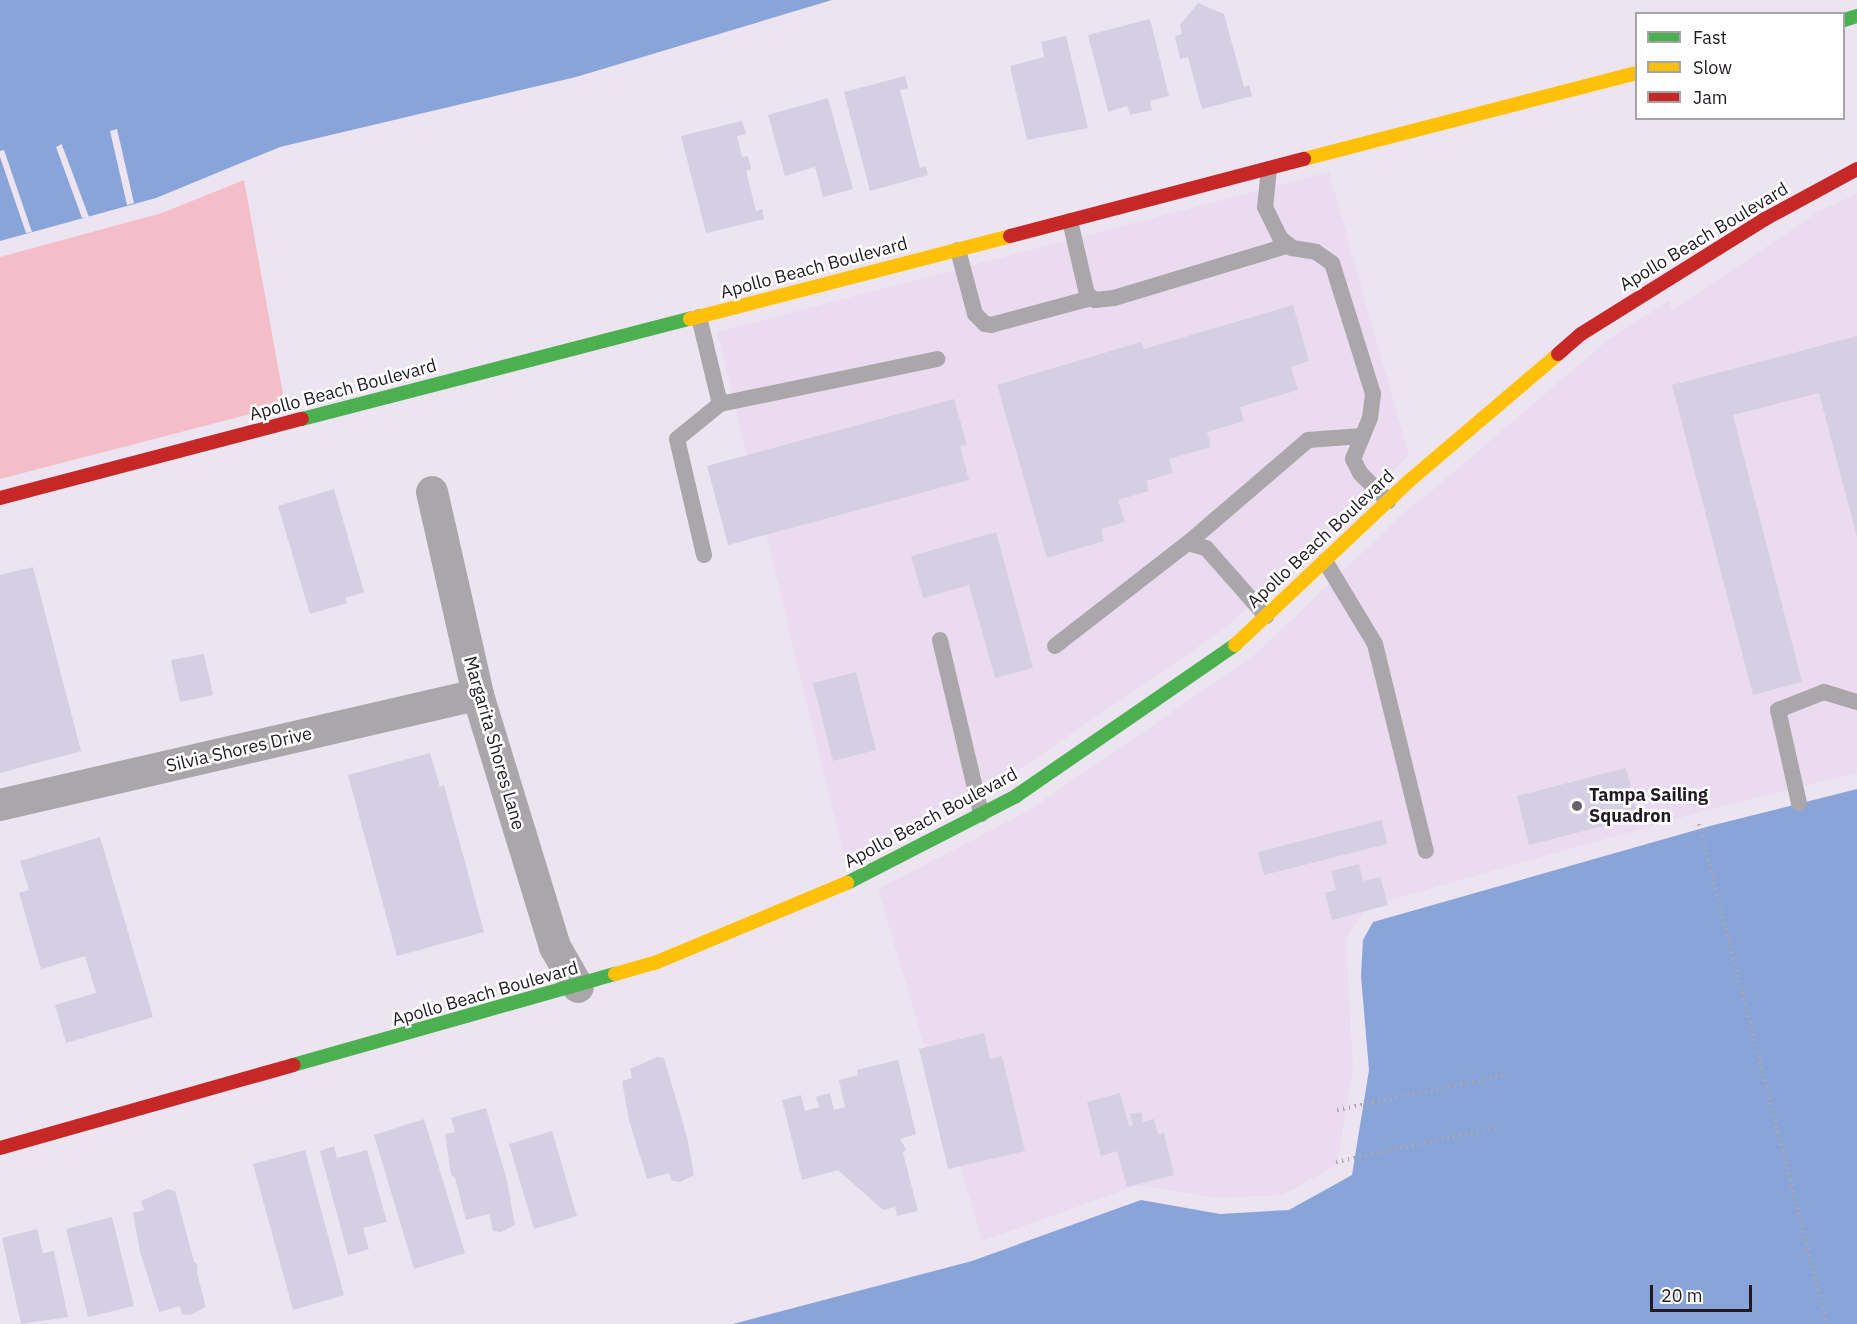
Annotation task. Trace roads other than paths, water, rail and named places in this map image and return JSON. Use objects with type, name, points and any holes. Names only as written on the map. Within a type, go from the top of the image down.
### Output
[{"type":"main road","name":"Apollo Beach Boulevard","points":[[0,498],[1635,73]]},
{"type":"main road","name":"Apollo Beach Boulevard","points":[[0,1148],[578,987],[657,962],[824,895],[1016,796],[1231,648],[1388,501],[1581,333],[1766,219],[1857,169]]},
{"type":"street","name":"Margarita Shores Lane","points":[[432,492],[477,695],[555,947],[578,987]]},
{"type":"street","name":"Silvia Shores Drive","points":[[0,805],[477,695]]},
{"type":"lane","points":[[1269,169],[1265,207],[1270,223],[1289,246]]},
{"type":"lane","points":[[1070,220],[1091,298]]},
{"type":"lane","points":[[958,250],[975,314],[985,324],[992,326],[1091,298],[1114,298],[1289,246],[1316,252],[1332,263],[1372,394],[1371,412],[1362,436],[1353,451],[1355,467],[1388,501]]},
{"type":"lane","points":[[699,317],[720,404]]},
{"type":"lane","points":[[704,555],[677,439],[720,404],[937,359]]},
{"type":"lane","points":[[1055,646],[1188,543],[1308,440],[1362,436]]},
{"type":"lane","points":[[1188,543],[1206,548],[1266,616]]},
{"type":"lane","points":[[1324,561],[1375,644],[1426,850]]},
{"type":"lane","points":[[940,640],[981,814]]},
{"type":"lane","points":[[1799,803],[1778,710],[1824,692],[1857,702]]},
{"type":"water","points":[[0,0],[832,0],[576,77],[280,147],[156,198],[0,241]]},
{"type":"water","points":[[1857,789],[1857,1324],[733,1324],[972,1261],[1141,1200],[1220,1214],[1289,1210],[1352,1175],[1369,1070],[1361,976],[1363,940],[1373,922],[1710,826]]},
{"type":"place","name":"Tampa Sailing Squadron","points":[[1577,806]]}]
